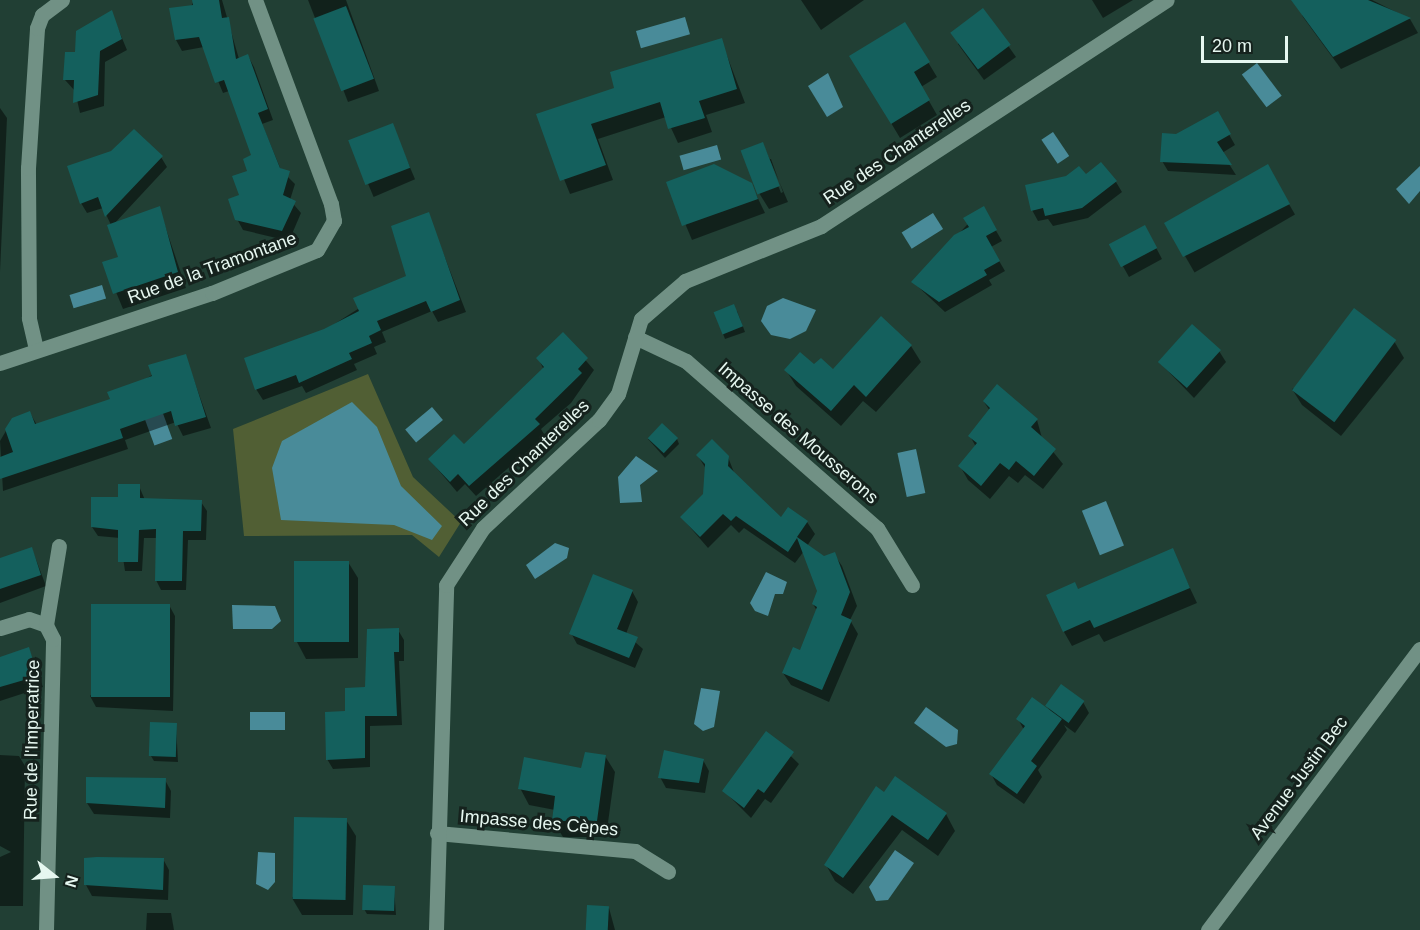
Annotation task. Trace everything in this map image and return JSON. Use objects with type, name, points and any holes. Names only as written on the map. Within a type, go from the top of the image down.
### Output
[{"type":"street","points":[[36,349],[29,318],[28,168],[37,28],[42,15],[62,0]]},
{"type":"street","name":"Rue de la Tramontane","points":[[0,363],[36,349],[212,293],[317,250],[334,221],[331,204],[255,0]]},
{"type":"street","name":"Rue des Chanterelles","points":[[436,930],[437,833],[446,585],[483,528],[599,420],[618,394],[641,319],[685,281],[821,226],[1167,0]]},
{"type":"street","name":"Impasse des Mousserons","points":[[635,337],[686,361],[877,528],[912,585]]},
{"type":"street","name":"Rue de l'Imperatrice","points":[[46,930],[53,639],[46,625],[59,546]]},
{"type":"street","points":[[0,628],[28,619],[46,625]]},
{"type":"street","name":"Avenue Justin Bec","points":[[1208,930],[1420,649]]},
{"type":"street","name":"Impasse des Cèpes","points":[[437,833],[635,851],[668,872]]},
{"type":"green space","points":[[368,374],[413,477],[461,522],[439,557],[412,535],[244,536],[233,429]]},
{"type":"water","points":[[685,17],[690,34],[641,48],[636,31]]},
{"type":"water","points":[[1257,63],[1282,96],[1267,107],[1242,74]]},
{"type":"water","points":[[828,73],[843,107],[827,117],[808,86]]},
{"type":"water","points":[[1053,132],[1069,156],[1058,164],[1041,140]]},
{"type":"water","points":[[717,145],[721,159],[684,170],[680,156]]},
{"type":"water","points":[[1420,166],[1420,191],[1409,204],[1396,189]]},
{"type":"water","points":[[933,213],[943,229],[912,249],[902,233]]},
{"type":"water","points":[[102,285],[106,298],[74,308],[69,295]]},
{"type":"water","points":[[783,298],[816,310],[806,331],[790,339],[771,335],[761,321],[767,306]]},
{"type":"water","points":[[352,402],[377,427],[401,486],[442,526],[432,540],[394,525],[281,520],[272,468],[282,441]]},
{"type":"water","points":[[432,407],[443,420],[416,443],[405,429]]},
{"type":"water","points":[[161,408],[172,439],[154,446],[143,414]]},
{"type":"water","points":[[916,449],[925,493],[907,497],[897,453]]},
{"type":"water","points":[[636,456],[658,471],[640,485],[642,502],[620,503],[618,477]]},
{"type":"water","points":[[1106,501],[1124,546],[1100,555],[1082,511]]},
{"type":"water","points":[[555,543],[569,548],[567,558],[535,579],[526,565]]},
{"type":"water","points":[[766,572],[787,582],[783,594],[775,594],[768,616],[755,611],[750,603]]},
{"type":"water","points":[[232,605],[275,606],[281,621],[272,629],[233,629]]},
{"type":"water","points":[[701,688],[720,691],[714,727],[703,731],[694,724]]},
{"type":"water","points":[[926,707],[958,730],[957,744],[946,747],[914,723]]},
{"type":"water","points":[[250,712],[285,712],[285,730],[250,730]]},
{"type":"water","points":[[895,850],[914,863],[888,900],[876,901],[869,887]]},
{"type":"water","points":[[258,852],[275,853],[275,882],[268,890],[256,884]]},
{"type":"building","points":[[192,0],[219,0],[222,18],[229,17],[236,59],[248,54],[268,109],[258,113],[280,168],[290,171],[283,195],[296,201],[282,231],[235,220],[228,199],[239,195],[232,176],[247,171],[243,159],[251,155],[224,80],[215,83],[199,37],[175,40],[169,8],[193,5]]},
{"type":"building","points":[[1291,0],[1368,0],[1411,18],[1333,57]]},
{"type":"building","points":[[346,6],[374,79],[341,91],[313,19]]},
{"type":"building","points":[[983,8],[1011,45],[978,69],[950,33]]},
{"type":"building","points":[[112,10],[122,39],[100,51],[98,95],[73,103],[74,80],[63,80],[65,52],[75,52],[76,31]]},
{"type":"building","points":[[905,22],[930,62],[914,72],[930,100],[891,124],[849,56]]},
{"type":"building","points":[[722,38],[737,89],[699,101],[705,118],[668,129],[660,102],[591,124],[606,165],[560,181],[536,114],[614,88],[610,72]]},
{"type":"building","points":[[1218,111],[1231,134],[1217,142],[1232,165],[1160,162],[1162,133],[1176,134]]},
{"type":"building","points":[[393,123],[410,168],[365,185],[348,140]]},
{"type":"building","points":[[134,129],[163,156],[105,217],[98,197],[80,204],[67,166],[111,151]]},
{"type":"building","points":[[763,142],[780,186],[757,194],[741,151]]},
{"type":"building","points":[[1101,162],[1117,181],[1082,208],[1045,216],[1043,208],[1031,211],[1025,185],[1066,176],[1079,166],[1086,174]]},
{"type":"building","points":[[714,164],[752,183],[758,199],[682,226],[666,182]]},
{"type":"building","points":[[1268,164],[1290,204],[1183,257],[1164,223]]},
{"type":"building","points":[[160,206],[178,272],[113,294],[102,262],[118,257],[107,225]]},
{"type":"building","points":[[984,206],[997,230],[986,236],[1000,261],[984,270],[987,275],[939,302],[911,282],[954,235],[969,227],[963,218]]},
{"type":"building","points":[[429,212],[460,300],[431,312],[426,301],[377,321],[381,330],[369,336],[372,343],[349,353],[352,359],[299,383],[296,375],[255,390],[244,358],[324,329],[359,311],[353,298],[406,276],[391,226]]},
{"type":"building","points":[[1145,225],[1157,248],[1121,267],[1109,244]]},
{"type":"building","points":[[734,304],[743,326],[723,334],[714,312]]},
{"type":"building","points":[[1354,308],[1396,340],[1334,422],[1292,390]]},
{"type":"building","points":[[881,316],[912,345],[866,397],[854,385],[831,411],[784,370],[800,352],[814,364],[821,358],[833,369]]},
{"type":"building","points":[[1192,324],[1221,350],[1187,388],[1158,362]]},
{"type":"building","points":[[563,332],[588,358],[578,369],[582,373],[535,419],[540,424],[469,486],[458,474],[450,482],[428,459],[454,434],[464,444],[544,367],[536,358]]},
{"type":"building","points":[[186,354],[206,417],[175,426],[171,411],[120,429],[123,438],[0,479],[0,457],[13,452],[5,429],[12,418],[30,411],[35,424],[110,399],[107,392],[152,376],[148,365]]},
{"type":"building","points":[[997,384],[1038,419],[1031,427],[1056,449],[1034,476],[1016,461],[1009,470],[1000,463],[981,486],[958,466],[977,443],[968,436],[990,408],[983,401]]},
{"type":"building","points":[[662,423],[678,438],[664,453],[648,438]]},
{"type":"building","points":[[712,439],[729,456],[728,466],[781,517],[788,507],[808,521],[797,537],[824,556],[835,552],[850,592],[841,615],[852,620],[822,690],[782,673],[793,647],[800,650],[817,607],[812,604],[817,591],[797,538],[788,552],[736,516],[731,521],[723,514],[700,537],[680,517],[703,494],[705,464],[696,455]]},
{"type":"building","points":[[118,484],[140,484],[140,498],[202,500],[201,531],[183,531],[182,581],[155,581],[156,529],[139,530],[138,562],[118,562],[118,530],[91,527],[91,497],[118,497]]},
{"type":"building","points":[[32,547],[41,575],[0,589],[0,558]]},
{"type":"building","points":[[1173,548],[1190,588],[1094,628],[1090,620],[1063,632],[1046,595],[1075,582],[1078,589]]},
{"type":"building","points":[[294,561],[349,561],[349,642],[294,642]]},
{"type":"building","points":[[593,574],[633,590],[617,629],[638,637],[629,658],[569,634]]},
{"type":"building","points":[[91,604],[170,604],[170,697],[91,697]]},
{"type":"building","points":[[399,628],[399,652],[394,652],[397,716],[365,716],[365,758],[326,760],[325,712],[345,711],[345,688],[365,687],[367,629]]},
{"type":"building","points":[[29,647],[38,676],[0,687],[0,657]]},
{"type":"building","points":[[1061,684],[1084,701],[1069,723],[1045,706]]},
{"type":"building","points":[[1032,697],[1062,719],[1031,761],[1037,766],[1017,794],[989,774],[1025,726],[1016,719]]},
{"type":"building","points":[[150,722],[177,723],[176,757],[149,756]]},
{"type":"building","points":[[766,731],[794,752],[764,793],[758,789],[744,808],[722,791]]},
{"type":"building","points":[[664,750],[704,759],[699,783],[658,778]]},
{"type":"building","points":[[585,752],[606,755],[597,821],[552,821],[555,796],[518,789],[524,757],[581,768]]},
{"type":"building","points":[[895,776],[947,813],[928,840],[892,815],[843,878],[824,865],[876,786],[884,792]]},
{"type":"building","points":[[86,777],[166,778],[165,808],[86,803]]},
{"type":"building","points":[[294,817],[347,818],[346,900],[293,899]]},
{"type":"building","points":[[84,858],[164,858],[163,890],[84,885]]},
{"type":"building","points":[[363,885],[395,886],[394,911],[362,910]]},
{"type":"building","points":[[587,905],[609,906],[608,930],[586,930]]}]
